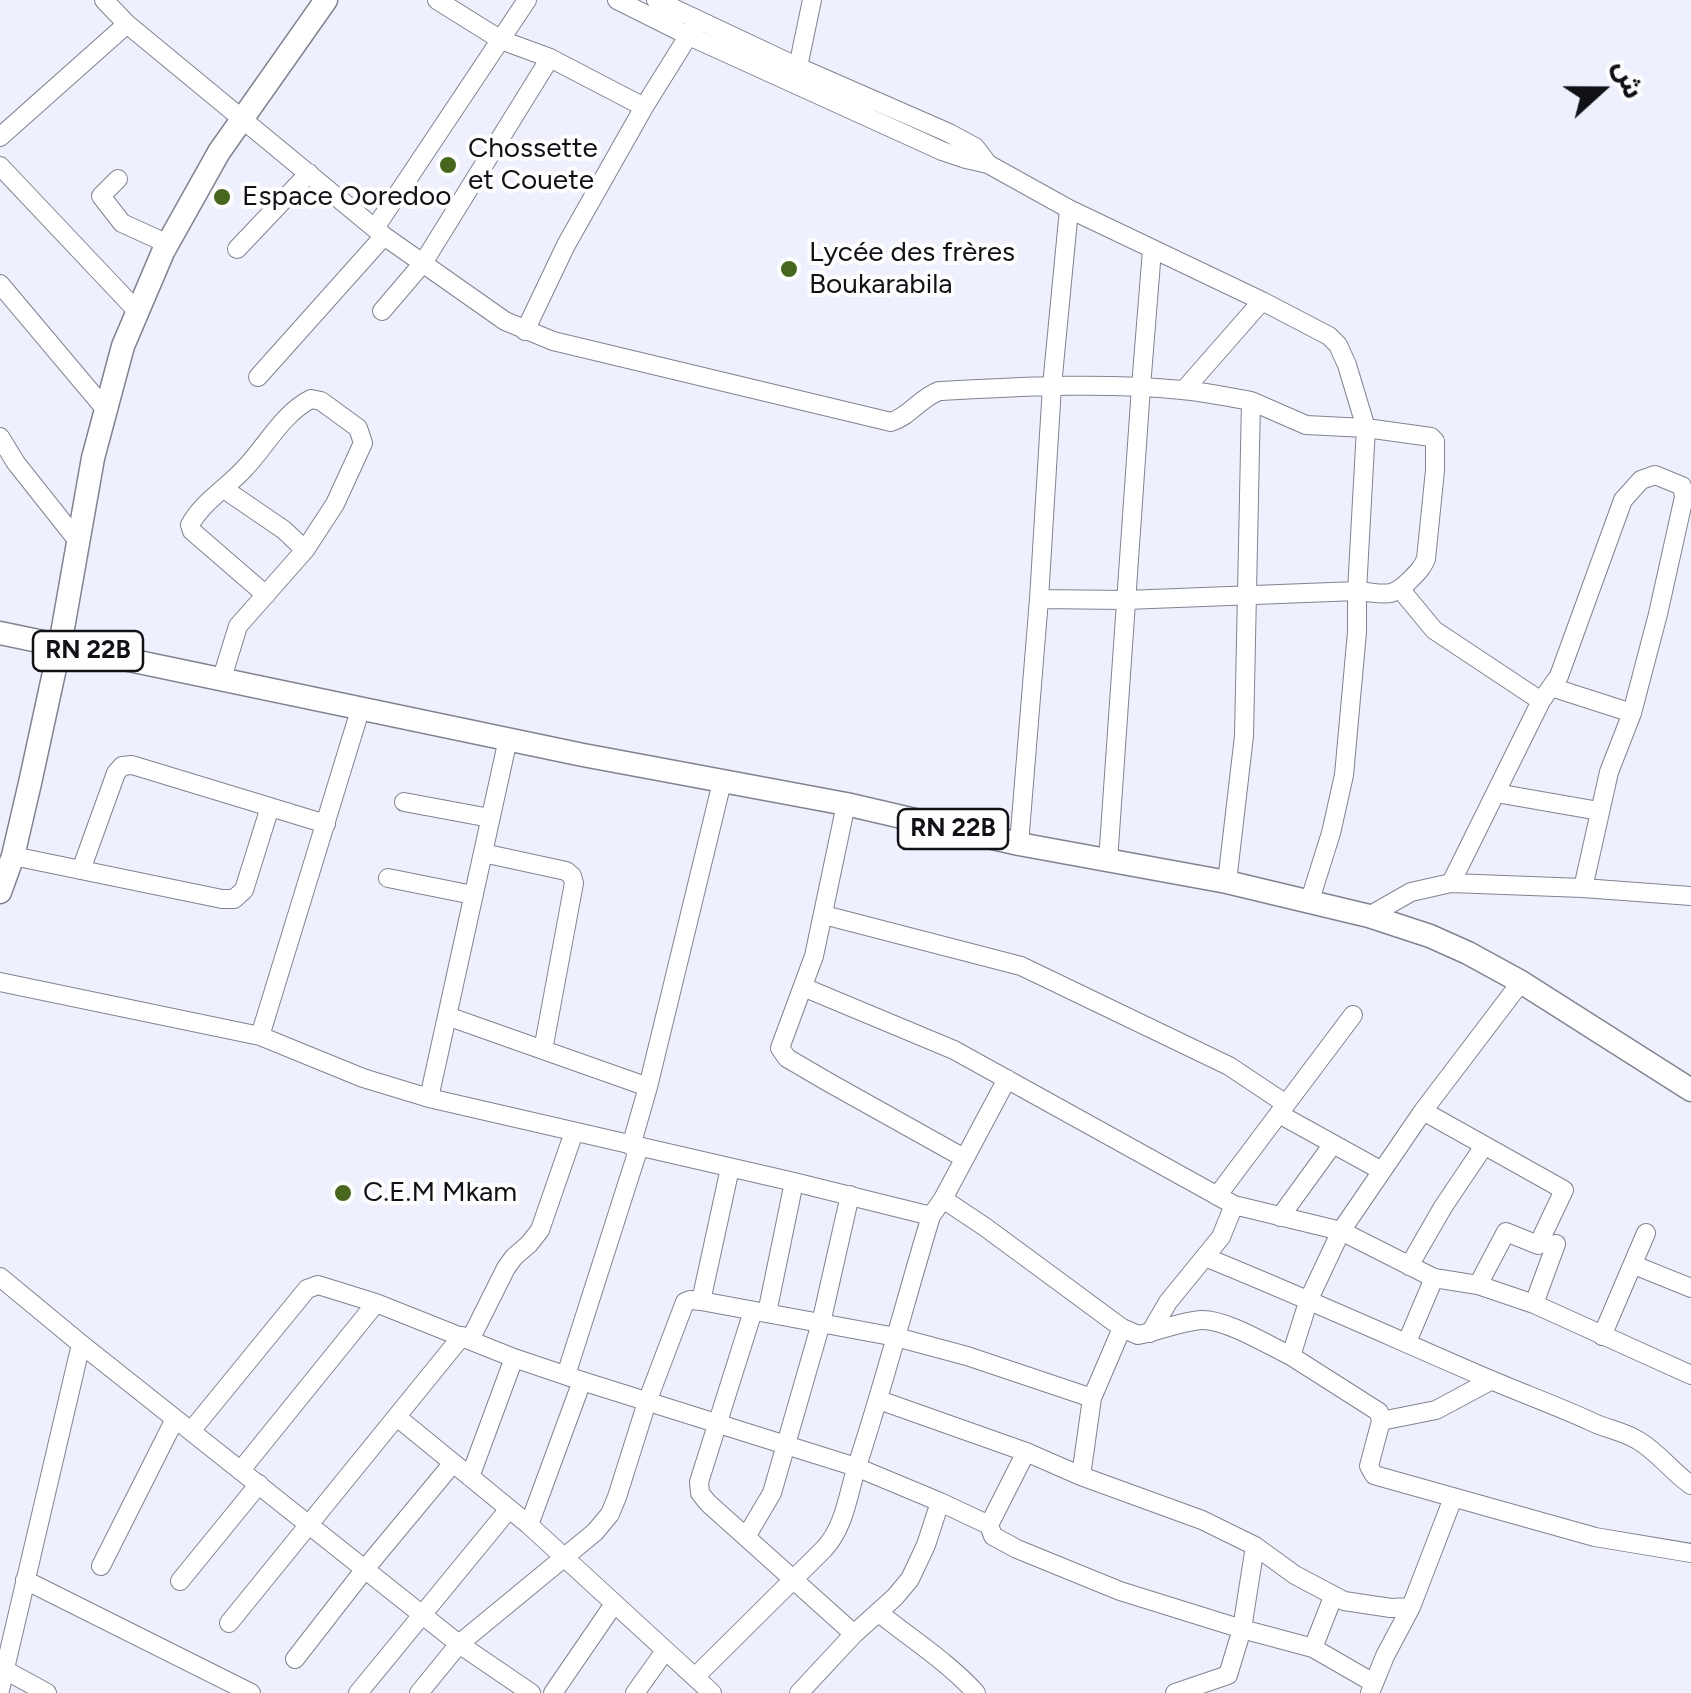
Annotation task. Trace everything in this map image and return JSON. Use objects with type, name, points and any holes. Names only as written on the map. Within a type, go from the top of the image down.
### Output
[{"type":"main road","points":[[0,892],[13,856],[60,645],[93,458],[123,346],[168,244],[219,152],[326,0]]},
{"type":"main road","name":"RN 22B","points":[[0,633],[508,740],[846,804],[1018,844],[1227,882],[1369,916],[1468,953],[1521,982],[1691,1090]]},
{"type":"street","points":[[104,0],[127,24],[380,232],[481,306],[525,331],[554,341],[892,422],[939,391],[1140,387],[1251,401],[1306,426],[1366,428],[1431,437],[1436,447],[1426,559],[1401,590],[1392,594],[1358,591],[1039,600]]},
{"type":"street","points":[[437,0],[501,40],[550,58],[644,107]]},
{"type":"street","points":[[258,377],[380,232],[526,0]]},
{"type":"street","points":[[618,0],[693,28],[794,75],[949,133],[975,147],[988,164],[1069,209],[1314,327],[1338,344],[1366,428],[1357,632],[1344,775],[1331,833],[1308,903]]},
{"type":"street","points":[[656,0],[693,28]]},
{"type":"street","points":[[794,75],[812,0]]},
{"type":"street","points":[[0,137],[127,24]]},
{"type":"street","points":[[525,331],[566,244],[693,28]]},
{"type":"street","points":[[382,311],[423,263],[550,58]]},
{"type":"street","points":[[0,166],[138,312]]},
{"type":"street","points":[[236,248],[309,172]]},
{"type":"street","points":[[118,179],[101,196],[122,223],[168,244]]},
{"type":"street","points":[[1018,844],[1069,209]]},
{"type":"street","points":[[1108,861],[1152,250]]},
{"type":"street","points":[[0,284],[106,410]]},
{"type":"street","points":[[1184,390],[1262,301]]},
{"type":"street","points":[[222,678],[238,626],[266,595],[304,550],[334,504],[363,444],[358,428],[322,401],[311,399],[303,403],[190,524],[192,530],[266,595]]},
{"type":"street","points":[[1227,882],[1244,736],[1251,401]]},
{"type":"street","points":[[0,437],[77,540]]},
{"type":"street","points":[[1451,883],[1546,694],[1559,676],[1623,500],[1641,480],[1654,474],[1682,486],[1684,496],[1658,614],[1632,713],[1599,811],[1583,888]]},
{"type":"street","points":[[224,490],[284,530],[304,550]]},
{"type":"street","points":[[1401,590],[1434,630],[1546,694],[1632,713]]},
{"type":"street","points":[[260,1036],[360,707]]},
{"type":"street","points":[[429,1098],[508,740]]},
{"type":"street","points":[[81,870],[116,773],[122,766],[132,764],[326,824]]},
{"type":"street","points":[[529,1525],[574,1378],[635,1146],[722,782]]},
{"type":"street","points":[[1496,793],[1599,811]]},
{"type":"street","points":[[404,802],[490,818]]},
{"type":"street","points":[[846,804],[814,956],[780,1043],[781,1051],[787,1058],[964,1158]]},
{"type":"street","points":[[13,856],[222,899],[234,898],[244,890],[270,807]]},
{"type":"street","points":[[483,853],[566,870],[572,876],[574,883],[543,1050]]},
{"type":"street","points":[[388,878],[473,895]]},
{"type":"street","points":[[1369,916],[1411,892],[1451,883],[1691,896]]},
{"type":"street","points":[[824,916],[1021,966],[1229,1066],[1333,1144],[1382,1172]]},
{"type":"street","points":[[0,982],[260,1036],[364,1078],[429,1098],[931,1216]]},
{"type":"street","points":[[1291,1356],[1309,1299],[1340,1231],[1423,1111],[1521,982]]},
{"type":"street","points":[[803,986],[954,1050],[1225,1200],[1340,1231],[1434,1278],[1478,1285],[1534,1304],[1691,1375]]},
{"type":"street","points":[[1150,1333],[1168,1302],[1221,1237],[1225,1200],[1283,1109],[1353,1015]]},
{"type":"street","points":[[447,1016],[648,1087]]},
{"type":"street","points":[[695,1677],[839,1529],[931,1216],[1007,1078]]},
{"type":"street","points":[[1423,1111],[1564,1190],[1538,1244],[1506,1232],[1478,1285]]},
{"type":"street","points":[[229,1623],[397,1416],[466,1338],[506,1268],[540,1230],[574,1132]]},
{"type":"street","points":[[1280,1217],[1333,1144]]},
{"type":"street","points":[[1409,1266],[1484,1146]]},
{"type":"street","points":[[701,1301],[730,1168]]},
{"type":"street","points":[[794,1182],[760,1312],[716,1423],[699,1482],[700,1493],[854,1634]]},
{"type":"street","points":[[746,1537],[772,1493],[822,1323],[850,1195]]},
{"type":"street","points":[[943,1199],[1122,1328],[1138,1335],[1209,1321],[1291,1356],[1377,1410],[1381,1420],[1369,1466],[1372,1472],[1595,1537],[1691,1553]]},
{"type":"street","points":[[1602,1336],[1646,1233]]},
{"type":"street","points":[[1534,1304],[1556,1244]]},
{"type":"street","points":[[1205,1257],[1636,1438],[1691,1484]]},
{"type":"street","points":[[1634,1265],[1691,1288]]},
{"type":"street","points":[[0,1276],[422,1615],[530,1693]]},
{"type":"street","points":[[1407,1342],[1434,1278]]},
{"type":"street","points":[[190,1431],[307,1288],[318,1285],[376,1302],[514,1358],[856,1467],[988,1526],[992,1536],[1016,1549],[1120,1591],[1242,1630],[1314,1648],[1371,1688],[1411,1607],[1454,1498]]},
{"type":"street","points":[[419,1693],[459,1644],[595,1532],[610,1514],[646,1402],[683,1305],[690,1300],[896,1337],[1092,1398]]},
{"type":"street","points":[[241,1470],[376,1302]]},
{"type":"street","points":[[1082,1476],[1092,1398],[1122,1328]]},
{"type":"street","points":[[0,1690],[80,1344]]},
{"type":"street","points":[[470,1477],[514,1358]]},
{"type":"street","points":[[1381,1420],[1436,1410],[1492,1380]]},
{"type":"street","points":[[879,1400],[1202,1520],[1255,1546],[1344,1602],[1411,1607]]},
{"type":"street","points":[[397,1416],[529,1525],[712,1693]]},
{"type":"street","points":[[101,1566],[175,1418]]},
{"type":"street","points":[[988,1526],[1026,1452]]},
{"type":"street","points":[[295,1659],[453,1463]]},
{"type":"street","points":[[180,1581],[260,1484]]},
{"type":"street","points":[[799,1693],[910,1579],[940,1502]]},
{"type":"street","points":[[358,1693],[510,1509]]},
{"type":"street","points":[[1175,1693],[1229,1684],[1255,1546]]},
{"type":"street","points":[[25,1580],[251,1693]]},
{"type":"street","points":[[1314,1648],[1333,1597]]},
{"type":"street","points":[[553,1693],[614,1604]]},
{"type":"street","points":[[878,1612],[941,1658],[976,1693]]},
{"type":"street","points":[[635,1693],[664,1651]]},
{"type":"street","points":[[5,1670],[47,1693]]},
{"type":"place","name":"Chossette et Couete","points":[[448,165]]},
{"type":"place","name":"Espace Ooredoo","points":[[222,197]]},
{"type":"place","name":"Lycée des frères Boukarabila","points":[[789,269]]},
{"type":"place","name":"C.E.M Mkam","points":[[343,1193]]}]
